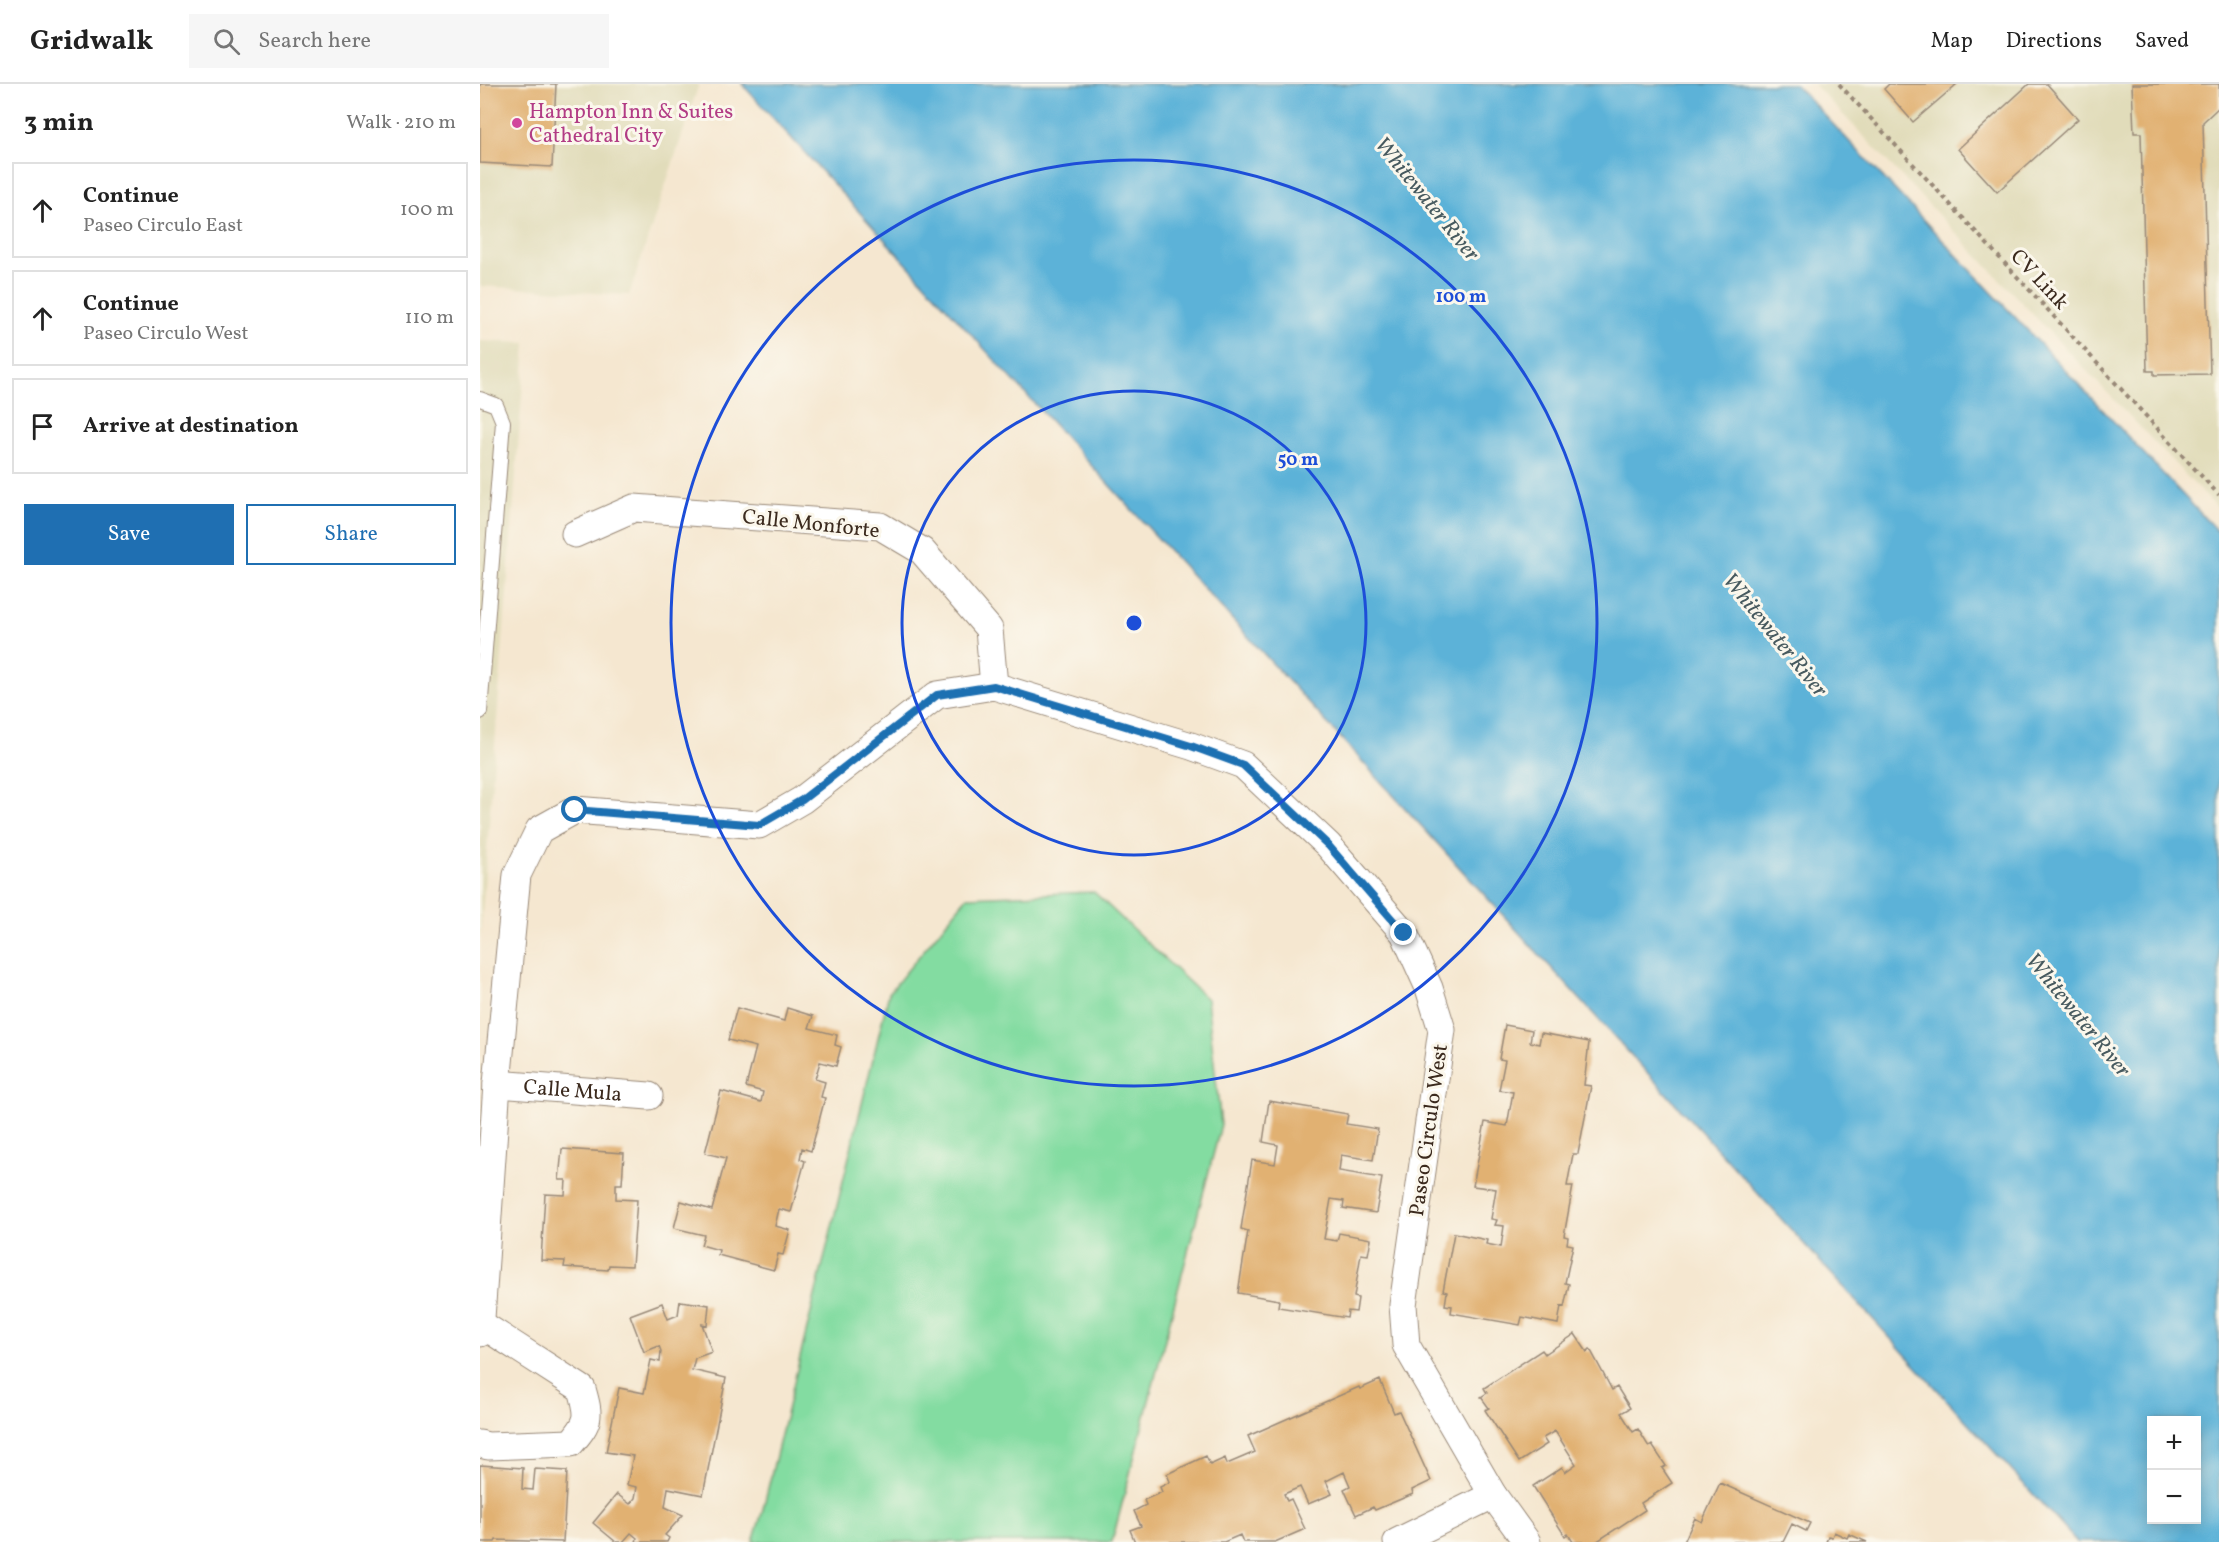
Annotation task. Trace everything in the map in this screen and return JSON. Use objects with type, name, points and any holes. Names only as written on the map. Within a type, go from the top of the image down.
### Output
[{"type":"street","name":"Calle Monforte","points":[[575,534],[634,508],[880,526],[922,551],[989,629],[994,686]]},
{"type":"street","points":[[480,1333],[497,1084],[517,875],[539,830],[575,810],[759,825],[802,800],[937,695],[994,686]]},
{"type":"street","name":"Paseo Circulo West","points":[[994,686],[1191,746],[1243,765],[1328,845],[1404,933],[1429,988],[1442,1030],[1403,1305],[1406,1345],[1493,1495],[1527,1542]]},
{"type":"street","name":"Calle Mula","points":[[497,1084],[649,1096]]},
{"type":"street","points":[[480,1443],[488,1446],[571,1443],[587,1424],[587,1407],[582,1389],[481,1324]]},
{"type":"street","points":[[1397,1542],[1493,1495]]},
{"type":"lane","points":[[480,399],[496,405],[503,422],[480,712]]},
{"type":"path","name":"CV Link","points":[[1839,84],[2219,495]]},
{"type":"shaded area","points":[[480,84],[699,84],[629,295],[480,286]]},
{"type":"shaded area","points":[[1814,84],[2219,84],[2219,510]]},
{"type":"shaded area","points":[[480,341],[526,343],[480,939]]},
{"type":"green space","points":[[1094,892],[1207,999],[1221,1125],[1112,1542],[753,1542],[889,993],[967,897]]},
{"type":"water","name":"Whitewater River","points":[[742,84],[1795,84],[2219,533],[2219,1542],[2077,1542]]},
{"type":"building","name":"Hampton Inn & Suites Cathedral City","points":[[480,84],[556,84],[552,167],[480,163]]},
{"type":"building","points":[[1889,84],[1957,84],[1913,122],[1884,89]]},
{"type":"building","points":[[2029,84],[2047,84],[2078,119],[1997,192],[1958,149]]},
{"type":"building","points":[[2132,84],[2219,84],[2219,107],[2203,122],[2210,374],[2154,375],[2154,371],[2147,371],[2141,133],[2134,133]]},
{"type":"building","points":[[737,1008],[784,1021],[787,1008],[813,1016],[809,1028],[837,1035],[835,1045],[841,1047],[836,1066],[820,1062],[815,1079],[825,1082],[821,1097],[825,1098],[811,1151],[802,1148],[800,1159],[805,1161],[791,1212],[779,1209],[775,1226],[790,1230],[783,1255],[778,1254],[774,1270],[718,1255],[719,1250],[701,1245],[704,1235],[674,1228],[681,1201],[712,1210],[726,1158],[705,1153],[721,1091],[761,1102],[763,1092],[746,1087],[756,1047],[728,1040]]},
{"type":"building","points":[[1505,1025],[1532,1030],[1530,1042],[1539,1044],[1541,1033],[1589,1042],[1584,1085],[1591,1086],[1578,1154],[1573,1154],[1567,1186],[1573,1186],[1564,1236],[1568,1237],[1567,1244],[1573,1245],[1565,1283],[1569,1284],[1564,1307],[1561,1306],[1558,1324],[1522,1317],[1520,1325],[1451,1313],[1452,1306],[1445,1305],[1447,1292],[1443,1291],[1454,1233],[1487,1240],[1486,1244],[1501,1247],[1504,1226],[1495,1225],[1497,1220],[1491,1219],[1496,1189],[1473,1186],[1485,1122],[1507,1126],[1513,1092],[1499,1090],[1505,1060],[1499,1059]]},
{"type":"building","points":[[1269,1101],[1348,1114],[1346,1124],[1378,1129],[1373,1160],[1341,1155],[1339,1171],[1382,1178],[1376,1213],[1343,1208],[1344,1201],[1331,1199],[1324,1239],[1337,1241],[1339,1233],[1371,1239],[1368,1255],[1361,1254],[1354,1297],[1358,1298],[1356,1312],[1348,1311],[1347,1318],[1278,1307],[1279,1300],[1238,1293],[1248,1231],[1241,1229],[1252,1160],[1275,1164],[1278,1145],[1263,1142]]},
{"type":"building","points":[[562,1149],[624,1153],[622,1184],[616,1184],[616,1199],[637,1200],[632,1266],[609,1265],[608,1270],[564,1267],[565,1261],[541,1260],[545,1194],[565,1195],[566,1180],[559,1180]]},
{"type":"building","points":[[680,1301],[709,1305],[707,1325],[702,1324],[712,1352],[695,1358],[692,1370],[726,1378],[703,1495],[668,1488],[665,1507],[683,1515],[665,1535],[669,1538],[667,1542],[636,1542],[637,1538],[631,1533],[623,1542],[616,1542],[593,1523],[617,1494],[630,1504],[635,1498],[637,1487],[627,1485],[633,1456],[606,1452],[619,1388],[644,1393],[651,1360],[660,1362],[661,1351],[659,1346],[644,1352],[630,1315],[662,1303],[668,1319],[678,1315]]},
{"type":"building","points":[[1575,1334],[1587,1352],[1590,1349],[1612,1390],[1617,1387],[1630,1408],[1621,1413],[1633,1432],[1638,1429],[1649,1447],[1652,1445],[1666,1466],[1662,1468],[1672,1483],[1641,1503],[1645,1510],[1596,1542],[1573,1542],[1568,1534],[1565,1536],[1533,1486],[1562,1467],[1565,1472],[1576,1464],[1555,1431],[1543,1438],[1547,1444],[1519,1462],[1485,1410],[1489,1408],[1481,1397],[1487,1393],[1484,1388],[1542,1350],[1545,1354]]},
{"type":"building","points":[[1380,1380],[1394,1413],[1399,1411],[1431,1481],[1412,1490],[1413,1494],[1375,1510],[1373,1507],[1356,1515],[1344,1489],[1350,1486],[1344,1472],[1326,1481],[1332,1494],[1308,1504],[1300,1487],[1284,1494],[1287,1501],[1291,1499],[1305,1529],[1275,1542],[1243,1542],[1240,1535],[1224,1542],[1135,1542],[1130,1530],[1141,1526],[1134,1511],[1146,1505],[1144,1500],[1162,1492],[1160,1487],[1170,1482],[1167,1474],[1206,1456],[1210,1465],[1225,1458],[1227,1464],[1255,1452],[1248,1436]]},
{"type":"building","points":[[480,1465],[523,1468],[522,1489],[533,1490],[535,1469],[567,1471],[563,1542],[496,1540],[495,1542],[480,1542]]},
{"type":"building","points":[[1720,1483],[1810,1523],[1806,1531],[1792,1524],[1783,1542],[1684,1542],[1695,1518],[1702,1522]]},
{"type":"building","points":[[1834,1532],[1847,1538],[1849,1534],[1867,1542],[1826,1542],[1828,1536],[1832,1537]]},
{"type":"place","name":"Hampton Inn & Suites Cathedral City","points":[[517,123]]},
{"type":"route","points":[[575,810],[759,825],[802,800],[937,695],[994,686],[1191,746],[1243,765],[1328,845],[1404,933]]}]
